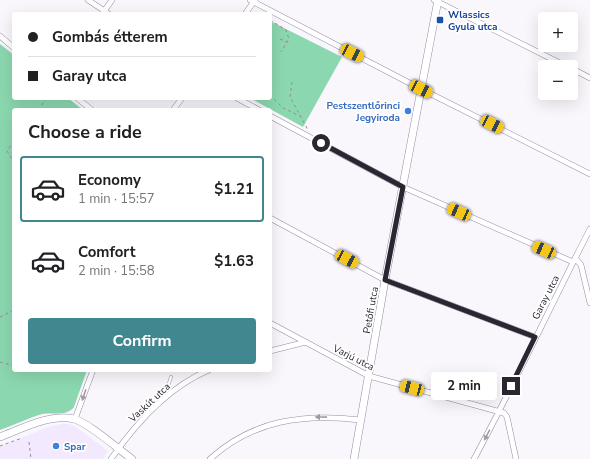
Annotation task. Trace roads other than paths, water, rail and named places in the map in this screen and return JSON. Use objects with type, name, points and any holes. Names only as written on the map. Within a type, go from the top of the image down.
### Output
[{"type":"main road","name":"Petőfi utca","points":[[354,459],[385,280],[437,1]]},
{"type":"main road","points":[[0,437],[50,419],[61,418],[75,420],[86,425],[132,459]]},
{"type":"street","points":[[88,0],[104,12]]},
{"type":"street","points":[[106,12],[112,0]]},
{"type":"street","points":[[246,12],[253,1],[421,89],[590,174]]},
{"type":"street","points":[[437,1],[554,60]]},
{"type":"street","points":[[0,36],[12,46]]},
{"type":"street","points":[[578,72],[590,78]]},
{"type":"street","points":[[80,100],[90,108]]},
{"type":"street","points":[[241,100],[255,108]]},
{"type":"street","points":[[272,117],[403,187],[574,260],[581,265],[590,303]]},
{"type":"street","points":[[272,219],[385,280],[535,337]]},
{"type":"street","name":"Garay utca","points":[[474,459],[500,411],[535,337],[590,229]]},
{"type":"street","name":"Varjú utca","points":[[272,324],[369,376],[500,411]]},
{"type":"street","points":[[272,350],[306,342]]},
{"type":"street","points":[[75,420],[92,372]]},
{"type":"street","name":"Vaskút utca","points":[[111,459],[144,418],[171,394],[190,380],[205,372]]},
{"type":"street","points":[[500,411],[507,417],[516,459]]},
{"type":"street","points":[[210,459],[231,443],[249,433],[271,424],[293,419],[315,417],[360,420]]},
{"type":"lane","points":[[171,394],[168,386],[172,377]]},
{"type":"place","name":"Wlassics Gyula utca","points":[[440,20]]},
{"type":"place","name":"Pestszentlőrinci Jegyiroda","points":[[408,111]]},
{"type":"place","name":"Spar","points":[[56,446]]}]
